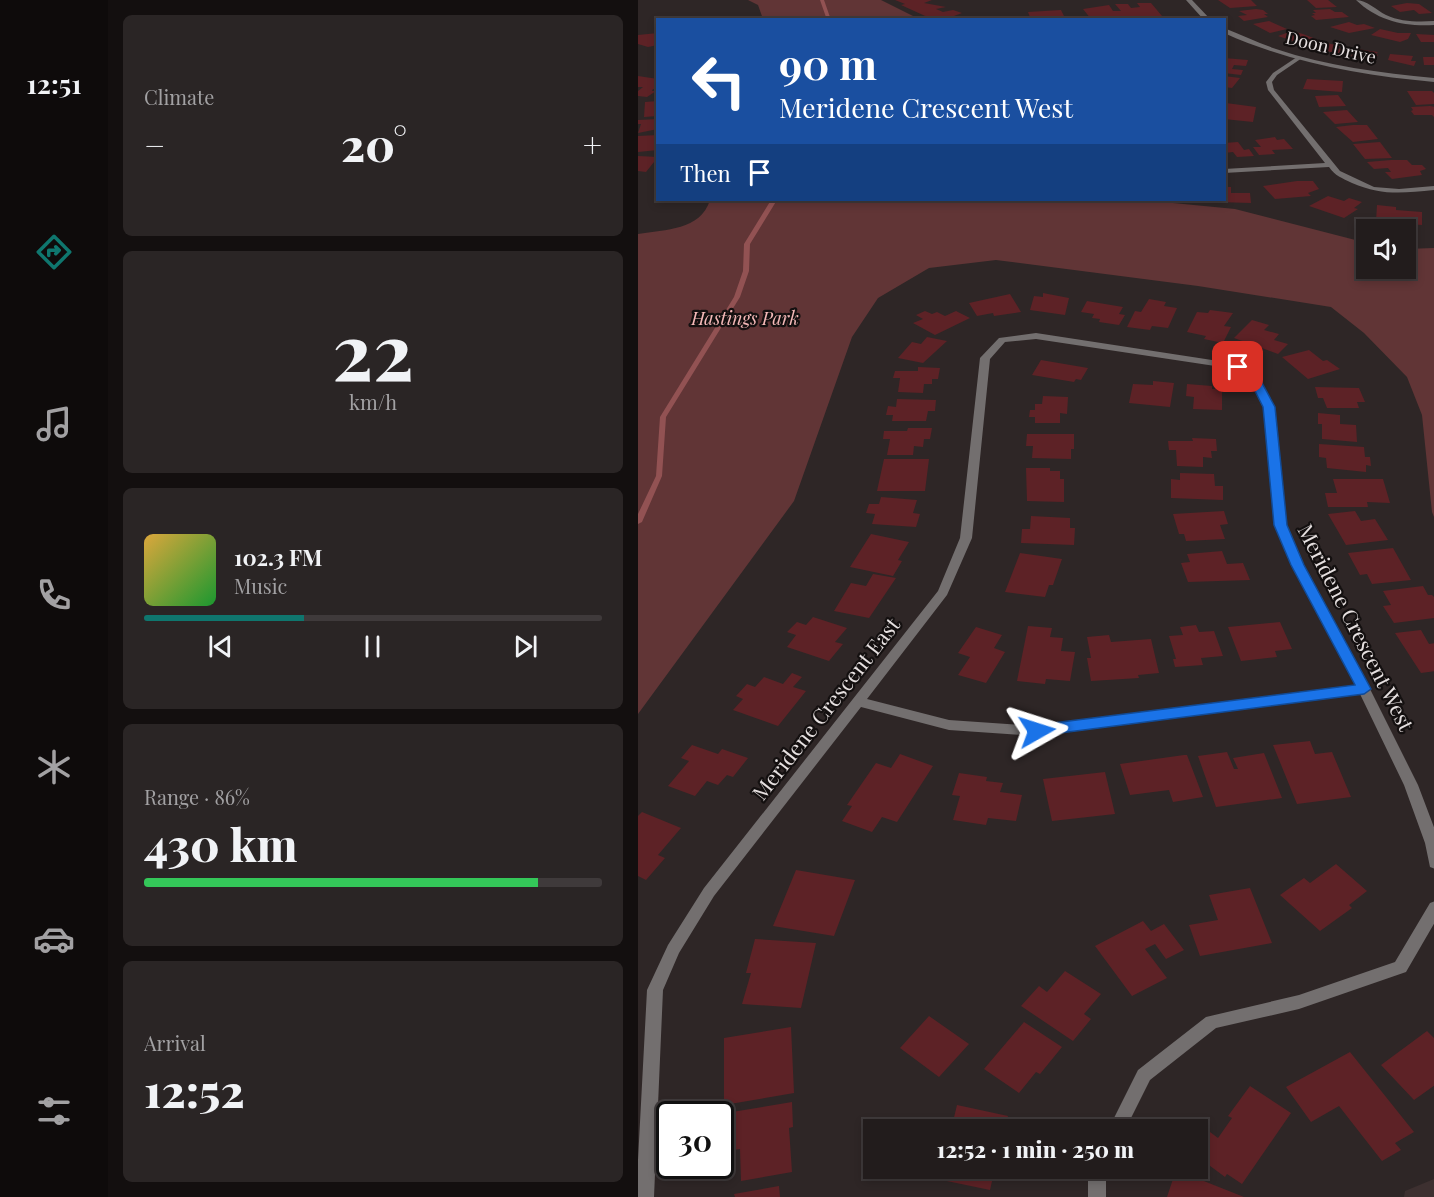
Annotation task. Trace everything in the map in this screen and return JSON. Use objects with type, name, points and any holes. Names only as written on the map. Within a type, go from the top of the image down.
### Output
[{"type":"street","points":[[1190,0],[1206,18]]},
{"type":"street","points":[[1359,0],[1382,18],[1402,22],[1434,23]]},
{"type":"street","name":"Doon Drive","points":[[1226,31],[1248,42],[1299,58],[1366,72],[1434,80]]},
{"type":"street","points":[[1299,58],[1275,74],[1269,82],[1271,90],[1337,173],[1372,189],[1399,191],[1434,188]]},
{"type":"street","points":[[1226,171],[1332,165]]},
{"type":"street","name":"Meridene Crescent East","points":[[645,1197],[655,990],[673,950],[708,892],[943,592],[966,538],[985,358],[1002,340],[1036,336],[1109,347]]},
{"type":"street","name":"Meridene Crescent West","points":[[1109,347],[1238,367],[1257,384],[1269,407],[1280,525],[1297,565],[1412,784],[1432,843],[1434,863]]},
{"type":"street","points":[[857,701],[949,725],[1037,731],[1364,689]]},
{"type":"street","points":[[1122,1119],[1144,1074],[1212,1022],[1299,1002],[1400,967],[1434,907]]},
{"type":"street","points":[[1097,1179],[1097,1197]]},
{"type":"shaded area","points":[[1434,1179],[1434,1197],[1404,1197],[1405,1191]]},
{"type":"green space","points":[[748,0],[881,0],[917,18],[763,18],[758,5]]},
{"type":"green space","name":"Hastings Park","points":[[710,201],[1152,201],[1235,209],[1356,240],[1356,279],[1416,279],[1416,249],[1434,248],[1434,517],[1422,415],[1407,377],[1364,333],[1331,307],[1198,286],[996,260],[929,268],[878,298],[852,337],[794,501],[638,714],[638,234],[681,227],[698,218]]},
{"type":"building","points":[[895,0],[932,0],[924,3],[946,7],[936,9],[943,12],[953,10],[962,13],[954,16],[959,18],[930,18],[901,5],[905,4]]},
{"type":"building","points":[[1218,0],[1251,0],[1257,6],[1230,8]]},
{"type":"building","points":[[1307,0],[1328,0],[1337,7],[1316,8]]},
{"type":"building","points":[[1137,3],[1151,3],[1162,16],[1090,18],[1083,9],[1109,5],[1113,11],[1121,11],[1115,4],[1128,4],[1131,8],[1140,7]]},
{"type":"building","points":[[1407,3],[1419,4],[1432,13],[1419,14],[1414,10],[1400,12],[1391,6]]},
{"type":"building","points":[[1330,9],[1342,12],[1349,17],[1316,20],[1311,16],[1315,15],[1312,13],[1316,13],[1313,10]]},
{"type":"building","points":[[1061,10],[1065,18],[1030,18],[1028,12]]},
{"type":"building","points":[[1263,10],[1268,17],[1244,21],[1238,16],[1247,15],[1239,11]]},
{"type":"building","points":[[1269,21],[1287,29],[1270,33],[1253,24]]},
{"type":"building","points":[[1349,22],[1375,28],[1349,33],[1330,27]]},
{"type":"building","points":[[1380,29],[1411,33],[1408,39],[1400,42],[1371,35]]},
{"type":"building","points":[[1292,31],[1316,39],[1302,44],[1278,36]]},
{"type":"building","points":[[656,33],[656,45],[648,47],[638,44],[638,35]]},
{"type":"building","points":[[1416,34],[1435,35],[1435,42],[1421,42]]},
{"type":"building","points":[[1321,42],[1341,46],[1338,48],[1344,50],[1338,54],[1311,47]]},
{"type":"building","points":[[1357,49],[1378,52],[1376,54],[1378,55],[1373,61],[1351,56]]},
{"type":"building","points":[[1390,54],[1413,56],[1411,61],[1416,61],[1414,66],[1388,60]]},
{"type":"building","points":[[1423,57],[1435,57],[1435,65],[1424,65]]},
{"type":"building","points":[[1226,58],[1248,60],[1246,66],[1234,65],[1232,69],[1243,70],[1241,75],[1226,73]]},
{"type":"building","points":[[638,76],[656,79],[656,90],[652,91],[656,91],[647,97],[638,96],[638,91],[643,87],[638,87]]},
{"type":"building","points":[[1226,76],[1240,78],[1232,88],[1226,87]]},
{"type":"building","points":[[1307,79],[1343,81],[1342,92],[1303,89]]},
{"type":"building","points":[[1407,91],[1432,91],[1435,94],[1435,104],[1416,105]]},
{"type":"building","points":[[1338,95],[1346,106],[1319,107],[1315,96]]},
{"type":"building","points":[[656,101],[656,116],[644,117],[645,102]]},
{"type":"building","points":[[1226,103],[1256,107],[1253,122],[1226,119]]},
{"type":"building","points":[[1411,107],[1435,107],[1435,118],[1432,115],[1414,115],[1411,111],[1413,110]]},
{"type":"building","points":[[1347,110],[1358,122],[1335,124],[1323,112]]},
{"type":"building","points":[[656,119],[656,129],[638,133],[641,124],[638,124],[638,120]]},
{"type":"building","points":[[1367,125],[1378,139],[1353,142],[1336,127]]},
{"type":"building","points":[[656,135],[656,150],[638,152],[638,136]]},
{"type":"building","points":[[1275,137],[1277,140],[1284,139],[1293,149],[1272,150],[1275,154],[1259,155],[1253,147],[1261,147],[1255,140]]},
{"type":"building","points":[[1238,142],[1244,150],[1249,149],[1254,156],[1237,157],[1233,152],[1226,153],[1226,143]]},
{"type":"building","points":[[1380,142],[1392,158],[1365,159],[1353,144]]},
{"type":"building","points":[[638,156],[656,157],[646,172],[638,171]]},
{"type":"building","points":[[1407,160],[1412,165],[1422,165],[1426,169],[1420,171],[1422,175],[1392,179],[1385,172],[1391,172],[1388,168],[1374,169],[1367,162]]},
{"type":"building","points":[[1313,181],[1319,189],[1308,193],[1311,196],[1275,199],[1263,186]]},
{"type":"building","points":[[1226,187],[1231,187],[1231,193],[1250,193],[1251,203],[1217,202],[1226,201]]},
{"type":"building","points":[[1328,196],[1344,201],[1349,198],[1362,202],[1354,208],[1358,209],[1344,218],[1309,206]]},
{"type":"building","points":[[1377,205],[1396,207],[1396,210],[1422,212],[1422,225],[1416,225],[1416,219],[1376,219]]},
{"type":"building","points":[[1043,293],[1069,298],[1065,315],[1030,310],[1034,296],[1043,297]]},
{"type":"building","points":[[1010,294],[1021,312],[977,316],[969,303]]},
{"type":"building","points":[[1149,299],[1166,302],[1164,306],[1177,308],[1168,328],[1152,326],[1150,330],[1127,327],[1135,311],[1141,312]]},
{"type":"building","points":[[1087,301],[1123,307],[1119,314],[1125,315],[1119,325],[1099,322],[1100,319],[1092,318],[1094,314],[1081,312]]},
{"type":"building","points":[[1210,310],[1233,313],[1224,326],[1231,327],[1223,343],[1187,332],[1197,312],[1208,313]]},
{"type":"building","points":[[925,311],[932,314],[937,312],[945,316],[956,311],[970,318],[935,335],[913,323],[923,319],[916,315]]},
{"type":"building","points":[[1252,320],[1269,325],[1264,330],[1279,334],[1274,340],[1288,344],[1278,354],[1234,338]]},
{"type":"building","points":[[927,337],[947,341],[923,363],[898,358],[912,342],[921,344]]},
{"type":"building","points":[[1309,350],[1323,361],[1327,360],[1340,369],[1308,379],[1282,357]]},
{"type":"building","points":[[1041,360],[1088,368],[1081,380],[1076,379],[1074,382],[1032,375]]},
{"type":"building","points":[[918,367],[940,368],[938,379],[932,379],[932,384],[924,384],[923,393],[898,392],[900,378],[893,378],[895,371],[918,371]]},
{"type":"building","points":[[1153,381],[1174,383],[1170,407],[1129,403],[1133,384],[1153,385]]},
{"type":"building","points":[[1187,384],[1222,389],[1222,410],[1193,409],[1194,397],[1186,396]]},
{"type":"building","points":[[1315,387],[1359,388],[1365,402],[1357,402],[1359,408],[1327,408],[1323,398],[1318,398]]},
{"type":"building","points":[[1043,396],[1068,397],[1067,414],[1060,413],[1060,423],[1035,423],[1035,417],[1029,417],[1030,410],[1035,410],[1035,404],[1042,404]]},
{"type":"building","points":[[897,399],[936,400],[935,411],[928,411],[926,421],[892,421],[893,415],[886,415],[888,406],[896,407]]},
{"type":"building","points":[[1318,413],[1340,415],[1340,424],[1356,425],[1357,442],[1322,439],[1322,424],[1318,424]]},
{"type":"building","points":[[908,428],[932,428],[930,439],[924,439],[923,447],[914,446],[913,455],[887,455],[890,439],[883,439],[884,431],[907,431]]},
{"type":"building","points":[[1027,434],[1074,434],[1071,459],[1032,458],[1033,446],[1026,446]]},
{"type":"building","points":[[1192,438],[1216,439],[1217,451],[1211,451],[1212,458],[1203,457],[1203,467],[1177,466],[1176,450],[1169,450],[1168,441],[1193,441]]},
{"type":"building","points":[[1319,444],[1364,447],[1365,457],[1370,457],[1371,466],[1366,465],[1366,472],[1327,468],[1326,458],[1319,457]]},
{"type":"building","points":[[884,459],[929,459],[925,491],[877,491]]},
{"type":"building","points":[[1026,468],[1050,468],[1050,471],[1060,471],[1060,479],[1064,479],[1064,502],[1027,501]]},
{"type":"building","points":[[1180,473],[1214,474],[1215,486],[1223,486],[1223,500],[1171,498],[1171,479],[1180,480]]},
{"type":"building","points":[[1333,479],[1383,479],[1390,503],[1367,502],[1368,507],[1328,507],[1325,493],[1337,493]]},
{"type":"building","points":[[881,497],[917,500],[913,513],[920,514],[916,527],[872,524],[875,514],[866,513],[869,504],[879,504]]},
{"type":"building","points":[[1224,511],[1228,524],[1220,525],[1225,539],[1186,541],[1184,534],[1179,534],[1173,514]]},
{"type":"building","points":[[1355,511],[1361,521],[1375,519],[1388,540],[1346,545],[1328,514]]},
{"type":"building","points":[[1031,516],[1070,518],[1070,528],[1075,528],[1074,545],[1021,543],[1022,529],[1030,529]]},
{"type":"building","points":[[871,534],[909,542],[898,560],[902,561],[893,576],[850,567]]},
{"type":"building","points":[[1393,548],[1411,580],[1372,584],[1367,574],[1360,575],[1348,553]]},
{"type":"building","points":[[1222,551],[1227,564],[1243,563],[1250,580],[1188,582],[1181,563],[1190,562],[1187,554]]},
{"type":"building","points":[[1020,553],[1062,559],[1053,585],[1049,585],[1045,597],[1005,592]]},
{"type":"building","points":[[873,574],[896,578],[869,618],[834,611],[851,583],[866,586]]},
{"type":"building","points":[[1423,586],[1428,595],[1435,598],[1435,618],[1394,623],[1383,606],[1391,605],[1383,591]]},
{"type":"building","points":[[813,617],[847,628],[835,642],[843,644],[829,661],[787,647],[796,635],[787,632],[797,622],[806,625]]},
{"type":"building","points":[[1280,622],[1292,649],[1275,651],[1277,657],[1241,661],[1228,627]]},
{"type":"building","points":[[1196,625],[1199,632],[1214,631],[1223,656],[1201,658],[1203,665],[1175,667],[1173,659],[1176,659],[1169,636],[1183,635],[1180,627]]},
{"type":"building","points":[[1028,626],[1052,628],[1050,637],[1063,638],[1061,651],[1075,652],[1070,681],[1046,679],[1045,684],[1017,681]]},
{"type":"building","points":[[976,627],[1002,635],[994,648],[1005,652],[986,683],[958,675],[970,657],[958,653]]},
{"type":"building","points":[[1421,630],[1429,644],[1435,643],[1435,671],[1421,673],[1395,633]]},
{"type":"building","points":[[1109,635],[1111,642],[1151,639],[1159,673],[1138,675],[1139,678],[1091,681],[1087,658],[1091,658],[1087,637]]},
{"type":"building","points":[[792,673],[802,677],[793,687],[806,691],[778,726],[733,710],[743,699],[736,696],[747,684],[755,687],[764,677],[783,684]]},
{"type":"building","points":[[1310,741],[1315,754],[1332,752],[1351,797],[1297,804],[1273,745]]},
{"type":"building","points":[[692,745],[718,754],[722,749],[748,758],[733,777],[727,775],[718,785],[707,781],[695,796],[668,786],[689,761],[681,758]]},
{"type":"building","points":[[1227,752],[1234,769],[1238,769],[1233,758],[1264,753],[1282,798],[1216,807],[1198,756]]},
{"type":"building","points":[[900,754],[933,766],[897,822],[882,817],[872,832],[842,821],[852,806],[847,805],[876,763],[891,768]]},
{"type":"building","points":[[1187,755],[1203,797],[1173,802],[1169,790],[1130,795],[1120,764]]},
{"type":"building","points":[[1105,772],[1115,814],[1052,821],[1043,779]]},
{"type":"building","points":[[959,773],[987,777],[986,781],[1003,783],[1000,792],[1022,795],[1016,821],[988,818],[986,825],[953,820],[960,796],[952,795]]},
{"type":"building","points":[[642,812],[681,828],[658,855],[665,858],[646,880],[638,876],[638,816]]},
{"type":"building","points":[[1336,864],[1367,891],[1349,905],[1352,908],[1320,931],[1280,895],[1304,878],[1310,883]]},
{"type":"building","points":[[796,870],[855,880],[834,936],[773,926]]},
{"type":"building","points":[[1250,888],[1272,943],[1200,956],[1189,925],[1218,920],[1209,895]]},
{"type":"building","points":[[1143,921],[1151,931],[1164,924],[1184,950],[1166,959],[1155,944],[1145,949],[1167,978],[1132,996],[1095,946]]},
{"type":"building","points":[[755,939],[816,943],[801,1008],[742,1004],[751,973],[746,973]]},
{"type":"building","points":[[1065,971],[1101,994],[1084,1014],[1091,1019],[1073,1041],[1021,1006],[1039,986],[1047,992]]},
{"type":"building","points":[[929,1016],[969,1044],[939,1077],[900,1048]]},
{"type":"building","points":[[1024,1022],[1062,1047],[1040,1074],[1036,1072],[1019,1093],[984,1069]]},
{"type":"building","points":[[791,1027],[794,1093],[734,1103],[734,1101],[724,1101],[724,1038]]},
{"type":"building","points":[[1427,1031],[1435,1039],[1435,1085],[1414,1100],[1381,1065]]},
{"type":"building","points":[[1350,1052],[1414,1132],[1395,1143],[1401,1150],[1382,1161],[1339,1106],[1311,1122],[1286,1087]]},
{"type":"building","points":[[1250,1086],[1291,1113],[1242,1184],[1227,1174],[1225,1177],[1208,1164],[1208,1135],[1210,1132],[1218,1138],[1232,1118],[1228,1116]]},
{"type":"building","points":[[792,1102],[793,1127],[789,1128],[792,1172],[741,1181],[740,1149],[734,1150],[734,1112]]},
{"type":"building","points":[[957,1105],[1008,1116],[1007,1119],[954,1119]]},
{"type":"building","points":[[937,1179],[992,1179],[990,1190]]},
{"type":"building","points":[[1173,1179],[1199,1179],[1244,1197],[1167,1197]]},
{"type":"building","points":[[779,1186],[780,1197],[735,1197],[734,1194]]},
{"type":"waterway","points":[[822,0],[828,18]]},
{"type":"waterway","points":[[638,522],[659,476],[663,417],[737,297],[746,271],[747,244],[773,201]]},
{"type":"route","points":[[1037,731],[1364,689],[1297,565],[1280,525],[1269,407],[1257,384],[1238,367]]}]
